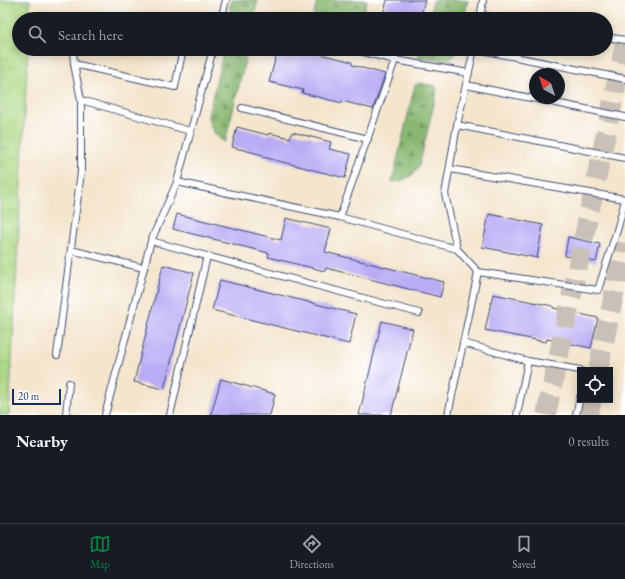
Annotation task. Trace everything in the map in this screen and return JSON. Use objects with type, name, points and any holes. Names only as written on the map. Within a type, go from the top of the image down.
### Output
[{"type":"lane","points":[[223,12],[226,0]]},
{"type":"lane","points":[[481,12],[483,0]]},
{"type":"lane","points":[[613,38],[625,40]]},
{"type":"lane","points":[[57,355],[81,172],[81,100],[73,56]]},
{"type":"lane","points":[[74,64],[175,87],[182,56]]},
{"type":"lane","points":[[105,415],[151,241],[177,182],[211,56]]},
{"type":"lane","points":[[379,56],[469,73]]},
{"type":"lane","points":[[457,250],[445,194],[457,124],[473,56]]},
{"type":"lane","points":[[510,56],[625,79]]},
{"type":"lane","points":[[340,217],[394,60]]},
{"type":"lane","points":[[466,85],[625,117]]},
{"type":"lane","points":[[81,100],[190,130]]},
{"type":"lane","points":[[242,108],[368,139]]},
{"type":"lane","points":[[457,124],[625,158]]},
{"type":"lane","points":[[177,182],[340,217],[457,250],[478,272],[598,290],[618,227],[625,199],[450,169]]},
{"type":"lane","points":[[151,241],[419,313]]},
{"type":"lane","points":[[71,250],[144,268]]},
{"type":"lane","points":[[170,415],[207,256]]},
{"type":"lane","points":[[448,415],[478,272]]},
{"type":"lane","points":[[463,343],[528,361],[577,369]]},
{"type":"lane","points":[[517,415],[528,361]]},
{"type":"lane","points":[[66,415],[69,383]]},
{"type":"lane","points":[[576,415],[579,403]]},
{"type":"green space","points":[[0,0],[30,0],[29,12],[12,12],[12,56],[28,56],[9,415],[0,415]]},
{"type":"green space","points":[[232,0],[258,0],[255,12],[232,12],[229,8]]},
{"type":"green space","points":[[317,0],[367,0],[364,12],[314,12]]},
{"type":"green space","points":[[433,0],[468,0],[465,12],[430,12]]},
{"type":"green space","points":[[222,56],[246,56],[225,142],[214,132],[210,125],[208,116]]},
{"type":"green space","points":[[418,56],[454,56],[449,61]]},
{"type":"green space","points":[[420,83],[435,86],[437,91],[419,166],[412,175],[401,181],[392,182],[415,85]]},
{"type":"building","points":[[387,0],[425,0],[422,12],[384,12]]},
{"type":"building","points":[[276,56],[328,56],[352,62],[352,65],[385,74],[373,109],[302,93],[303,90],[269,82]]},
{"type":"building","points":[[237,127],[268,135],[269,133],[290,138],[292,132],[331,142],[329,149],[351,154],[345,178],[263,157],[263,155],[232,147]]},
{"type":"building","points":[[177,214],[281,240],[286,218],[331,229],[325,252],[444,282],[440,297],[326,268],[325,271],[268,257],[269,253],[173,229]]},
{"type":"building","points":[[489,214],[543,225],[537,258],[482,247]]},
{"type":"building","points":[[568,237],[600,244],[596,262],[565,256]]},
{"type":"building","points":[[163,265],[194,273],[164,389],[134,382]]},
{"type":"building","points":[[220,280],[356,314],[349,344],[212,310]]},
{"type":"building","points":[[493,294],[553,306],[553,308],[598,318],[591,348],[547,339],[546,342],[485,330]]},
{"type":"building","points":[[382,321],[413,329],[391,415],[359,415]]},
{"type":"building","points":[[221,379],[275,394],[270,415],[211,415]]},
{"type":"tunnel","points":[[546,415],[625,44]]},
{"type":"tunnel","points":[[599,367],[625,243]]},
{"type":"tunnel","points":[[588,415],[591,403]]}]
